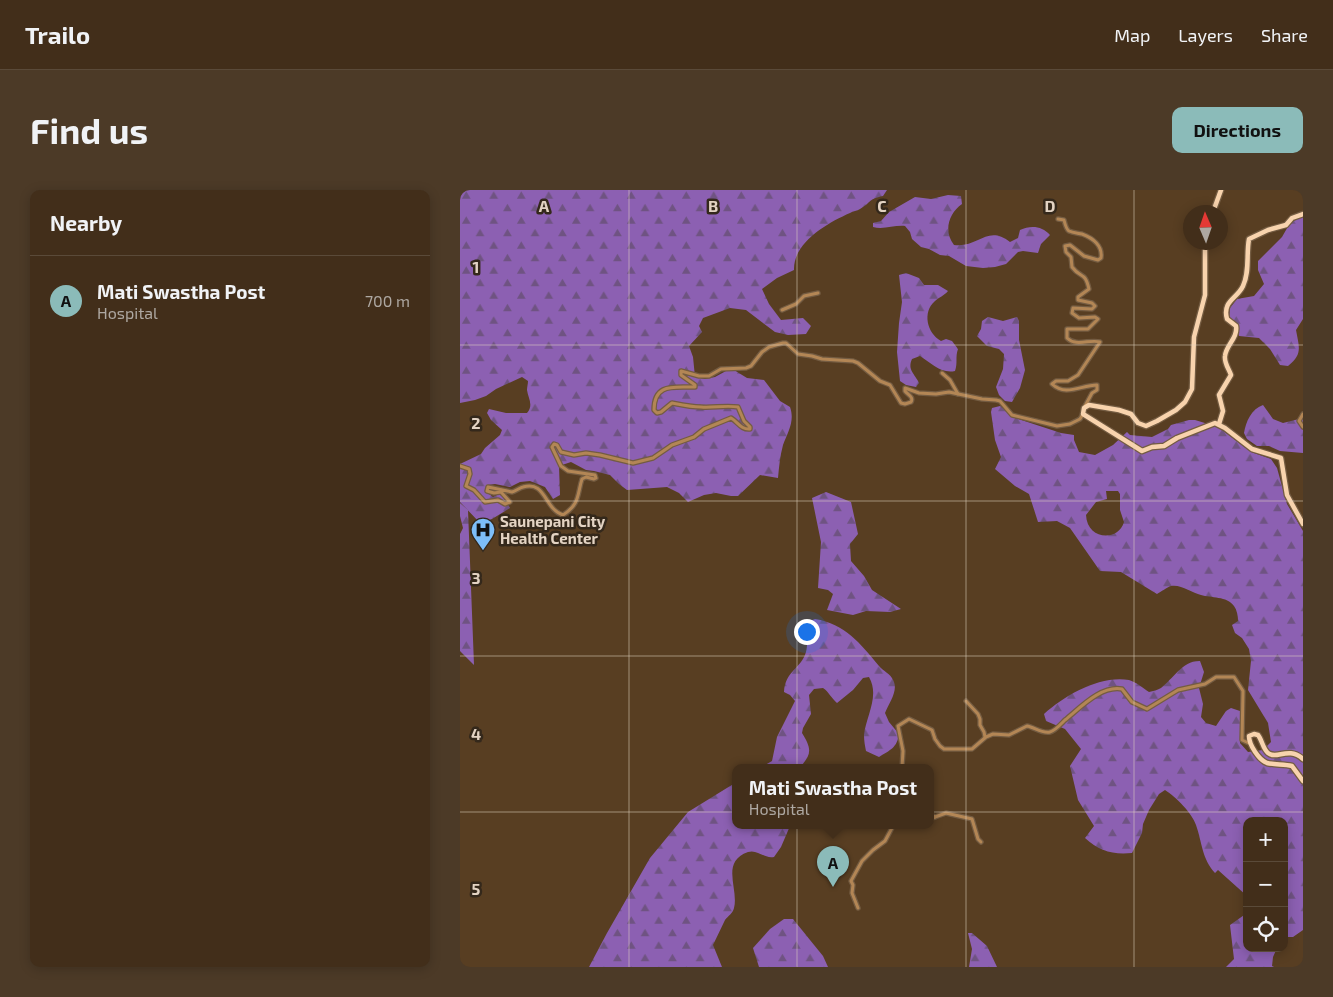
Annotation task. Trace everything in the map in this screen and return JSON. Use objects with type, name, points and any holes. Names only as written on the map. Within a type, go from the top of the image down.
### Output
[{"type":"main road","points":[[1216,205],[1221,190]]},
{"type":"main road","points":[[1219,424],[1223,411],[1219,395],[1231,375],[1225,356],[1236,332],[1236,326],[1227,320],[1226,312],[1232,298],[1241,291],[1244,283],[1248,268],[1249,239],[1268,230],[1286,225],[1292,218],[1303,214]]},
{"type":"main road","points":[[1205,250],[1205,295],[1195,331],[1192,389],[1185,402],[1176,410],[1146,426],[1140,424],[1124,411],[1092,405],[1083,409],[1083,414],[1142,451],[1152,447],[1164,446],[1177,438],[1210,424],[1219,424],[1252,450],[1281,458],[1286,492],[1303,524]]},
{"type":"main road","points":[[1303,759],[1293,752],[1274,755],[1269,753],[1260,737],[1255,734],[1250,736],[1251,744],[1266,762],[1292,766],[1303,781]]},
{"type":"street","points":[[1058,219],[1064,220],[1070,232],[1081,234],[1095,241],[1101,253],[1101,258],[1098,260],[1084,256],[1070,245],[1065,246],[1066,252],[1071,258],[1072,267],[1087,278],[1088,281],[1089,289],[1078,297],[1078,300],[1092,303],[1095,306],[1092,309],[1073,308],[1072,313],[1079,318],[1095,318],[1098,320],[1088,329],[1067,329],[1067,338],[1070,341],[1100,342],[1078,375],[1068,381],[1056,381],[1052,384],[1062,390],[1071,391],[1097,385],[1097,390],[1092,393],[1085,407]]},
{"type":"street","points":[[782,310],[796,304],[804,296],[818,293]]},
{"type":"street","points":[[460,466],[470,469],[469,480],[466,486],[474,490],[485,502],[498,500],[505,504],[510,502],[501,492],[487,491],[488,487],[512,492],[521,487],[529,486],[543,492],[551,508],[556,513],[563,515],[571,510],[576,503],[582,479],[586,477],[594,480],[596,478],[595,474],[568,471],[561,466],[552,447],[554,444],[561,452],[574,455],[586,453],[600,455],[633,463],[653,458],[672,445],[694,437],[704,429],[731,418],[736,424],[746,430],[750,430],[750,427],[744,422],[738,407],[703,408],[672,403],[661,412],[657,412],[654,410],[654,407],[657,394],[666,388],[695,387],[695,385],[681,375],[681,370],[699,376],[709,376],[722,369],[746,368],[751,366],[769,346],[783,343],[786,343],[798,354],[858,363],[880,381],[890,385],[901,403],[905,404],[911,402],[912,397],[905,388],[919,393],[958,394],[1000,401],[1012,414],[1048,425],[1065,426],[1080,419],[1083,414]]},
{"type":"street","points":[[942,373],[950,380],[958,394]]},
{"type":"street","points":[[1303,414],[1299,421],[1303,427]]},
{"type":"street","points":[[902,764],[903,751],[897,729],[898,726],[909,719],[932,730],[935,739],[944,749],[972,749],[993,734],[1009,735],[1027,726],[1040,731],[1050,732],[1091,699],[1110,690],[1122,689],[1132,702],[1147,709],[1178,690],[1205,684],[1216,677],[1223,676],[1234,677],[1244,691],[1242,740],[1251,744]]},
{"type":"street","points":[[966,701],[978,714],[985,738]]},
{"type":"street","points":[[935,816],[946,813],[972,819],[978,839],[981,842]]},
{"type":"street","points":[[858,908],[852,893],[853,884],[851,882],[862,861],[872,850],[886,841],[892,829]]},
{"type":"green space","points":[[460,190],[887,190],[883,196],[875,198],[859,210],[831,222],[813,235],[799,251],[795,260],[794,270],[777,278],[762,289],[769,304],[781,320],[803,318],[811,326],[806,334],[788,335],[775,332],[746,310],[730,308],[703,318],[699,326],[702,332],[689,346],[693,357],[695,377],[705,379],[734,370],[747,378],[764,380],[780,401],[790,407],[792,417],[782,449],[778,478],[760,475],[738,496],[716,493],[704,495],[688,502],[679,493],[667,487],[627,490],[610,475],[586,470],[571,462],[559,466],[560,495],[553,499],[545,487],[530,481],[520,482],[510,487],[495,484],[487,485],[485,491],[493,497],[499,494],[510,508],[492,519],[480,523],[460,502],[460,464],[481,454],[500,435],[502,430],[491,420],[487,413],[489,409],[506,413],[527,413],[530,404],[527,390],[528,381],[522,377],[496,389],[486,396],[460,403]]},
{"type":"green space","points":[[948,195],[961,196],[962,204],[951,217],[948,228],[954,245],[963,245],[995,235],[1010,242],[1018,238],[1020,230],[1028,227],[1040,228],[1050,235],[1041,244],[1038,253],[1018,252],[1006,264],[983,268],[966,266],[949,256],[940,255],[921,247],[912,239],[910,232],[905,226],[873,227],[873,223],[881,221],[889,212],[915,197],[931,199]]},
{"type":"green space","points":[[1303,216],[1303,319],[1296,330],[1299,350],[1296,358],[1288,366],[1280,365],[1270,349],[1259,338],[1239,336],[1238,328],[1229,318],[1230,308],[1237,299],[1254,296],[1264,284],[1258,270],[1258,261],[1282,237],[1290,223]]},
{"type":"green space","points":[[906,273],[919,278],[924,285],[938,285],[948,291],[931,306],[927,316],[928,322],[932,333],[936,337],[941,341],[946,339],[952,341],[958,349],[955,371],[945,371],[932,365],[920,356],[912,359],[910,366],[919,383],[916,387],[906,385],[900,381],[897,352],[902,302],[899,275]]},
{"type":"green space","points":[[988,317],[1003,321],[1017,317],[1019,321],[1019,340],[1025,370],[1020,388],[1012,402],[1005,401],[999,395],[996,387],[1003,369],[1004,354],[999,349],[987,346],[977,336],[981,329],[982,321]]},
{"type":"green space","points":[[1263,405],[1273,419],[1283,423],[1303,418],[1303,453],[1280,451],[1269,446],[1257,446],[1247,439],[1244,433],[1248,420],[1255,410]]},
{"type":"green space","points":[[1000,406],[1015,418],[1061,433],[1074,435],[1079,452],[1095,455],[1113,445],[1127,432],[1130,435],[1152,437],[1168,429],[1171,425],[1195,420],[1218,427],[1251,452],[1271,459],[1277,468],[1287,504],[1303,531],[1303,930],[1293,937],[1288,937],[1288,817],[1243,817],[1243,892],[1218,870],[1215,873],[1211,868],[1207,862],[1194,820],[1183,806],[1165,790],[1159,794],[1149,810],[1143,824],[1142,833],[1132,853],[1107,851],[1085,838],[1094,826],[1078,800],[1070,766],[1081,749],[1065,729],[1046,721],[1044,714],[1062,700],[1084,688],[1118,679],[1132,681],[1149,692],[1161,688],[1183,667],[1200,661],[1204,672],[1199,688],[1203,704],[1201,717],[1206,723],[1216,726],[1226,711],[1231,708],[1240,711],[1240,743],[1248,752],[1263,750],[1271,742],[1268,723],[1248,690],[1251,661],[1249,649],[1242,638],[1235,633],[1232,625],[1238,621],[1234,606],[1227,600],[1201,595],[1179,586],[1169,587],[1157,594],[1121,572],[1100,571],[1070,528],[1057,521],[1038,522],[1029,494],[1015,486],[995,469],[1001,457],[995,440],[992,408]],"holes":[[[1106,491],[1118,491],[1120,494],[1120,510],[1124,522],[1121,528],[1116,533],[1110,535],[1097,533],[1088,523],[1086,515],[1096,502],[1107,499]]]},
{"type":"green space","points":[[826,492],[851,502],[858,534],[850,544],[851,561],[864,576],[872,590],[901,609],[890,612],[866,611],[853,615],[827,610],[833,594],[828,590],[818,588],[821,542],[812,498]]},
{"type":"green space","points":[[460,503],[468,510],[474,665],[460,651],[460,534],[463,528],[460,516]]},
{"type":"green space","points":[[815,619],[826,622],[843,630],[892,678],[895,688],[885,713],[889,722],[899,734],[897,743],[879,757],[866,751],[864,741],[865,728],[873,699],[872,684],[869,677],[863,678],[853,690],[837,703],[823,688],[814,689],[809,695],[811,714],[802,733],[809,748],[806,759],[802,764],[767,764],[772,761],[777,737],[795,701],[784,692],[785,685],[787,679],[804,658],[810,621]]},
{"type":"green space","points":[[732,785],[732,829],[789,829],[781,847],[774,857],[767,857],[752,851],[740,856],[735,862],[732,877],[734,908],[725,920],[713,945],[722,967],[589,967],[650,858],[688,812]]},
{"type":"green space","points":[[1243,916],[1243,952],[1275,952],[1272,966],[1274,967],[1226,967],[1234,959],[1230,925]]},
{"type":"green space","points":[[784,919],[793,919],[823,956],[828,967],[759,967],[753,948],[770,929]]},
{"type":"green space","points":[[968,933],[972,933],[987,946],[997,967],[969,967],[972,949]]},
{"type":"place","name":"Saunepani City Health Center","points":[[483,551]]},
{"type":"place","name":"Mati Swastha Post","points":[[833,887]]}]
